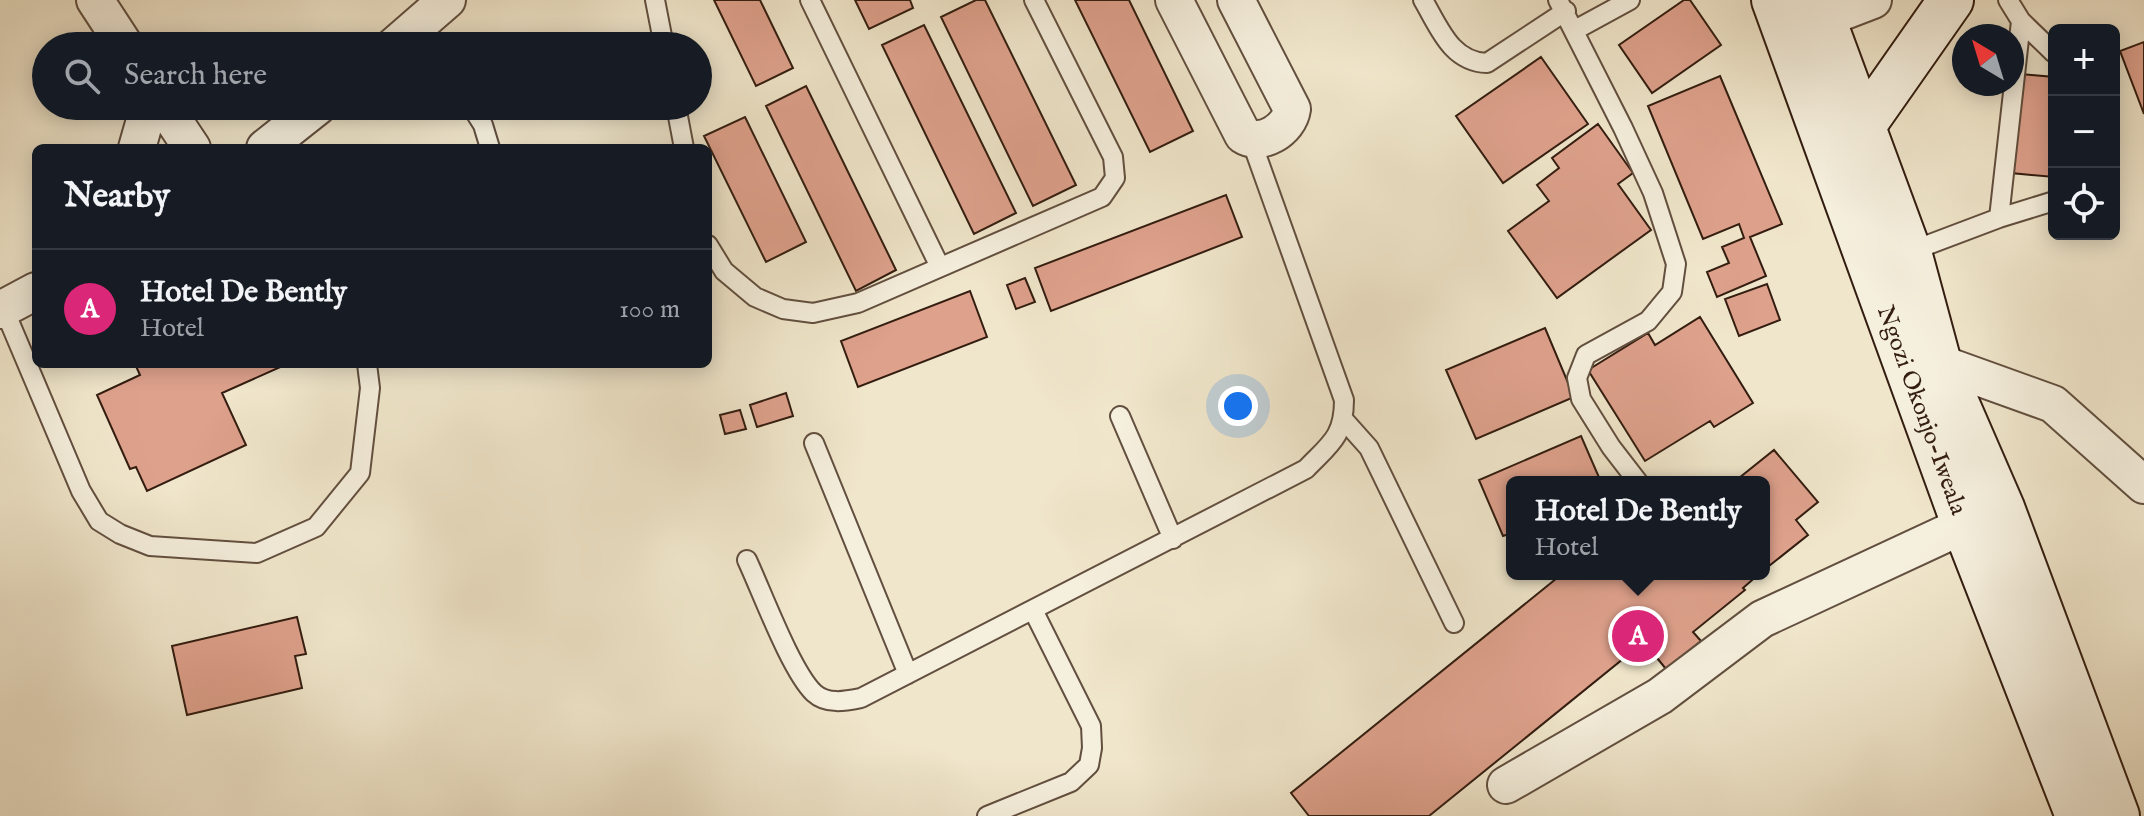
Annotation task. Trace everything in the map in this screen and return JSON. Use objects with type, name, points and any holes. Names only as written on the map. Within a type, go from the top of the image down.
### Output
[{"type":"street","points":[[95,0],[116,32]]},
{"type":"street","points":[[414,32],[447,0]]},
{"type":"street","points":[[1174,0],[1243,135],[1251,140],[1260,139],[1284,128],[1291,119],[1292,109],[1236,0]]},
{"type":"street","points":[[1800,13],[1873,0]]},
{"type":"street","points":[[1862,127],[1951,0]]},
{"type":"street","name":"Ngozi Okonjo-Iweala","points":[[1800,13],[1862,127],[1909,252],[1983,516],[2078,816]]},
{"type":"street","name":"Ngozi Okonjo-Iweala","points":[[1800,13],[1983,516],[2117,816]]},
{"type":"street","points":[[138,144],[145,120]]},
{"type":"street","points":[[173,120],[189,144]]},
{"type":"street","points":[[272,144],[297,120]]},
{"type":"street","points":[[2,309],[32,293]]},
{"type":"street","points":[[1939,363],[2053,404],[2144,485]]},
{"type":"street","points":[[1506,785],[1660,696],[1762,619],[1983,516]]},
{"type":"lane","points":[[655,0],[661,32]]},
{"type":"lane","points":[[810,0],[940,267]]},
{"type":"lane","points":[[712,252],[724,271],[755,297],[783,309],[813,313],[858,303],[1102,197],[1115,178],[1113,157],[1034,0]]},
{"type":"lane","points":[[1423,0],[1454,51],[1471,63],[1487,63],[1562,6],[1653,193],[1676,264],[1672,292],[1648,321],[1586,355],[1577,378],[1581,399],[1633,476]]},
{"type":"lane","points":[[1575,30],[1630,0]]},
{"type":"lane","points":[[2008,0],[2021,21],[2048,47]]},
{"type":"lane","points":[[1999,218],[2021,21]]},
{"type":"lane","points":[[480,120],[489,144]]},
{"type":"lane","points":[[679,120],[683,144]]},
{"type":"lane","points":[[747,560],[795,664],[815,695],[838,703],[861,698],[1306,469],[1337,437],[1344,420],[1344,400],[1251,140]]},
{"type":"lane","points":[[1909,252],[2048,203]]},
{"type":"lane","points":[[2,309],[81,491],[99,521],[120,534],[150,546],[257,553],[316,527],[360,473],[370,388],[368,368]]},
{"type":"lane","points":[[1120,416],[1173,539]]},
{"type":"lane","points":[[1344,420],[1369,448],[1454,623]]},
{"type":"lane","points":[[814,443],[908,674]]},
{"type":"lane","points":[[987,816],[1071,782],[1089,765],[1091,726],[1033,610]]},
{"type":"building","points":[[714,0],[760,0],[793,68],[756,86]]},
{"type":"building","points":[[855,0],[910,0],[913,8],[869,29]]},
{"type":"building","points":[[976,0],[985,0],[1076,185],[1033,206],[941,17]]},
{"type":"building","points":[[1075,0],[1129,0],[1193,131],[1150,152]]},
{"type":"building","points":[[1684,0],[1690,0],[1721,45],[1652,93],[1619,45]]},
{"type":"building","points":[[924,25],[1016,213],[974,234],[882,45]]},
{"type":"building","points":[[2144,42],[2144,114],[2120,51]]},
{"type":"building","points":[[1541,57],[1588,124],[1503,183],[1456,116]]},
{"type":"building","points":[[2024,74],[2048,76],[2048,176],[2011,173],[2019,96],[2024,96]]},
{"type":"building","points":[[1720,76],[1782,224],[1750,237],[1766,276],[1717,297],[1707,272],[1729,263],[1722,247],[1744,238],[1739,224],[1703,239],[1648,106]]},
{"type":"building","points":[[806,86],[896,270],[856,291],[766,106]]},
{"type":"building","points":[[745,117],[806,242],[766,262],[712,152],[712,144],[708,144],[704,136]]},
{"type":"building","points":[[1598,124],[1633,173],[1618,184],[1651,230],[1557,298],[1508,231],[1549,201],[1537,185],[1559,168],[1552,158]]},
{"type":"building","points":[[1226,195],[1242,237],[1051,311],[1035,268]]},
{"type":"building","points":[[1025,278],[1035,302],[1016,309],[1007,285]]},
{"type":"building","points":[[1767,284],[1780,320],[1739,336],[1725,299]]},
{"type":"building","points":[[970,291],[987,337],[858,387],[841,341]]},
{"type":"building","points":[[1700,317],[1753,403],[1714,427],[1710,421],[1645,461],[1588,370],[1648,333],[1655,345]]},
{"type":"building","points":[[1545,328],[1574,397],[1476,439],[1446,370]]},
{"type":"building","points":[[137,368],[278,368],[222,393],[246,445],[147,491],[136,467],[130,469],[97,395],[140,375]]},
{"type":"building","points":[[786,393],[793,416],[757,427],[750,405]]},
{"type":"building","points":[[740,410],[746,429],[725,434],[720,415]]},
{"type":"building","points":[[1581,436],[1598,476],[1506,476],[1506,535],[1503,536],[1479,480]]},
{"type":"building","points":[[1774,450],[1818,502],[1796,520],[1808,535],[1770,565],[1770,476],[1742,476]]},
{"type":"building","points":[[1555,580],[1752,580],[1743,588],[1745,590],[1693,632],[1701,641],[1666,669],[1644,642],[1429,816],[1309,816],[1291,793]]},
{"type":"building","points":[[297,617],[306,654],[295,656],[302,688],[187,715],[172,646]]},
{"type":"place","name":"Hotel De Bently","points":[[1638,636]]}]
